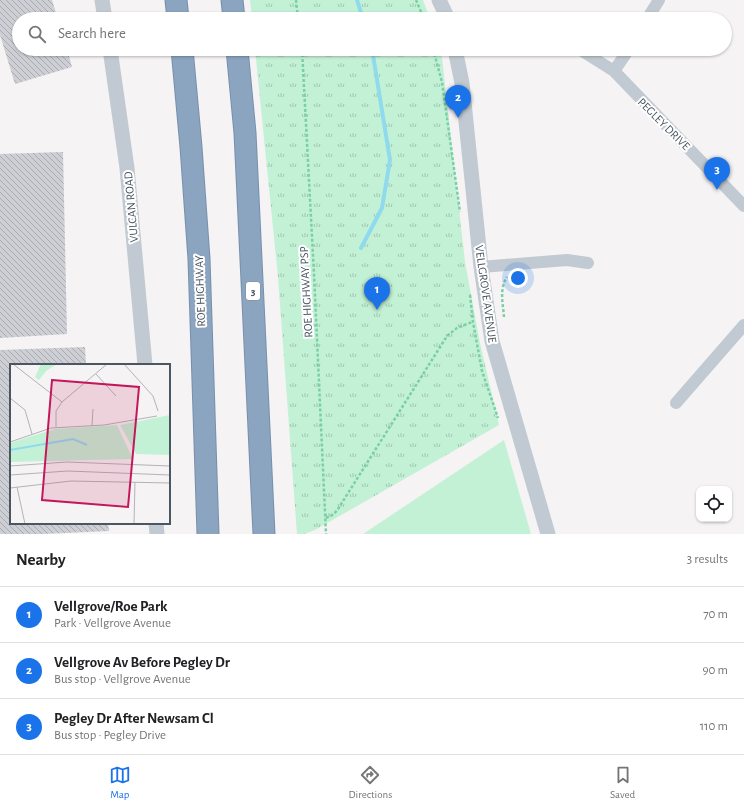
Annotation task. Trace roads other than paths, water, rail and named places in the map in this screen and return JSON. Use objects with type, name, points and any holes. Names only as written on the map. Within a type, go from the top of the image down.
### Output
[{"type":"highway","points":[[176,0],[177,12]]},
{"type":"highway","points":[[232,0],[233,12]]},
{"type":"highway","name":"ROE HIGHWAY","points":[[183,56],[192,147],[199,259],[208,534]]},
{"type":"highway","name":"3","points":[[238,56],[245,133],[264,534]]},
{"type":"street","points":[[102,0],[104,12]]},
{"type":"street","points":[[439,0],[445,12]]},
{"type":"street","points":[[651,12],[659,0]]},
{"type":"street","name":"VULCAN ROAD","points":[[111,56],[127,168],[145,364]]},
{"type":"street","name":"VELLGROVE AVENUE","points":[[456,56],[462,83],[481,268],[492,341],[548,534]]},
{"type":"street","name":"PEGLEY DRIVE","points":[[590,56],[614,71],[744,206]]},
{"type":"street","points":[[614,71],[624,56]]},
{"type":"street","points":[[481,268],[567,260],[588,263]]},
{"type":"street","points":[[676,403],[744,325]]},
{"type":"street","points":[[156,524],[157,534]]},
{"type":"waterway","points":[[357,0],[361,12]]},
{"type":"waterway","points":[[361,248],[382,208],[390,160],[373,56]]},
{"type":"place","name":"Vellgrove Av Before Pegley Dr","points":[[458,118]]},
{"type":"place","name":"Pegley Dr After Newsam Cl","points":[[717,190]]},
{"type":"place","name":"Vellgrove/Roe Park","points":[[377,310]]}]
